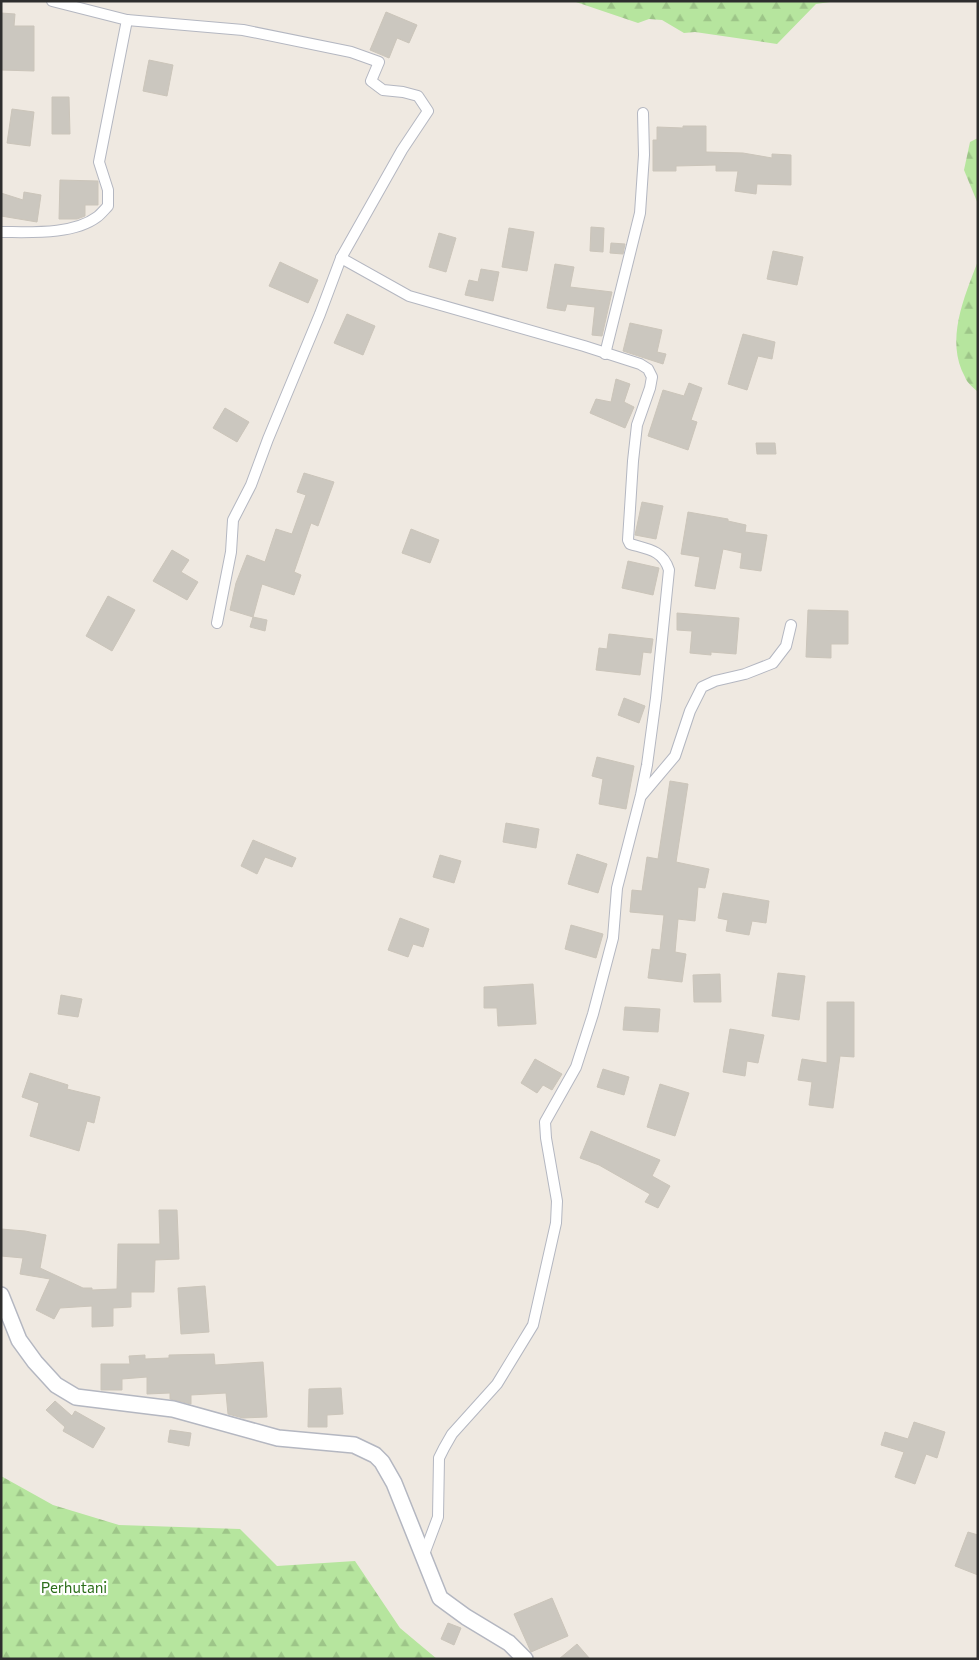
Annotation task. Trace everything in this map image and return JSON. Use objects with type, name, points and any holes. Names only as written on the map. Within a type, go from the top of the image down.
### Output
[{"type":"street","points":[[52,1],[127,20],[243,30],[351,52],[379,62],[371,82],[383,90],[404,92],[418,96],[428,111],[402,150],[341,258],[268,439],[252,485],[233,520],[231,552],[217,623]]},
{"type":"street","points":[[1,232],[55,231],[97,218],[108,206],[108,190],[99,162],[127,20]]},
{"type":"street","points":[[605,354],[640,213],[644,155],[643,113]]},
{"type":"street","points":[[341,258],[409,296],[584,346],[640,364],[648,369],[652,377],[637,425],[632,461],[628,540],[630,544],[647,547],[662,556],[669,570],[656,698],[641,795],[616,888],[613,938],[593,1014],[576,1067],[545,1122],[557,1201],[556,1223],[533,1325],[497,1384],[452,1434],[439,1458],[438,1517],[421,1552]]},
{"type":"street","points":[[641,795],[676,756],[690,711],[702,687],[773,663],[786,646],[791,625]]},
{"type":"street","points":[[1,1295],[19,1340],[35,1362],[56,1385],[76,1398],[173,1409],[278,1438],[354,1445],[374,1455],[382,1462],[394,1483],[440,1598],[458,1612],[509,1643],[524,1659]]},
{"type":"green space","points":[[573,1],[837,1],[816,4],[777,44],[695,32],[684,33],[662,20],[649,19],[638,23]]},
{"type":"green space","points":[[978,138],[978,204],[964,170],[970,142]]},
{"type":"green space","points":[[978,261],[978,392],[966,379],[959,363],[957,334],[962,304]]},
{"type":"green space","name":"Perhutani","points":[[1,1476],[53,1505],[119,1525],[240,1529],[277,1566],[355,1561],[400,1628],[437,1659],[1,1659]]},
{"type":"building","points":[[386,12],[417,25],[409,43],[397,38],[389,58],[370,50]]},
{"type":"building","points":[[1,13],[15,14],[14,26],[34,26],[34,71],[1,70]]},
{"type":"building","points":[[149,60],[173,65],[167,96],[143,91]]},
{"type":"building","points":[[52,97],[69,97],[70,134],[52,134]]},
{"type":"building","points":[[12,109],[34,112],[30,146],[7,143]]},
{"type":"building","points":[[683,126],[706,126],[706,152],[743,153],[772,158],[772,154],[791,155],[791,185],[757,184],[756,194],[735,191],[738,171],[716,171],[716,165],[676,166],[676,171],[653,171],[653,140],[657,140],[657,127],[683,128]]},
{"type":"building","points":[[60,180],[98,181],[98,205],[85,205],[85,216],[77,219],[59,219]]},
{"type":"building","points":[[24,192],[41,195],[37,222],[1,216],[1,193],[23,200]]},
{"type":"building","points":[[591,227],[604,228],[603,252],[590,251]]},
{"type":"building","points":[[509,228],[534,232],[527,271],[502,267]]},
{"type":"building","points":[[439,233],[456,238],[446,272],[429,267]]},
{"type":"building","points":[[611,243],[625,244],[623,254],[610,253]]},
{"type":"building","points":[[773,251],[803,257],[797,285],[767,279]]},
{"type":"building","points":[[280,262],[318,280],[308,303],[269,286]]},
{"type":"building","points":[[555,264],[574,267],[570,287],[612,292],[602,336],[592,335],[595,307],[567,304],[565,311],[547,308]]},
{"type":"building","points":[[481,269],[499,272],[493,301],[465,295],[469,280],[478,282]]},
{"type":"building","points":[[347,314],[375,326],[363,355],[334,343]]},
{"type":"building","points":[[630,323],[662,330],[657,352],[666,354],[663,364],[623,351]]},
{"type":"building","points":[[743,334],[775,342],[772,359],[758,356],[747,390],[728,384]]},
{"type":"building","points":[[616,379],[630,384],[624,402],[634,407],[625,428],[590,413],[596,399],[611,402]]},
{"type":"building","points":[[689,383],[702,388],[691,420],[697,422],[688,450],[648,436],[663,390],[684,396]]},
{"type":"building","points":[[225,408],[249,422],[237,442],[213,428]]},
{"type":"building","points":[[756,443],[775,443],[776,454],[757,454]]},
{"type":"building","points":[[304,473],[334,482],[318,526],[311,523],[294,572],[301,575],[294,595],[262,584],[253,617],[230,610],[236,583],[247,555],[265,562],[276,529],[292,534],[306,495],[297,492]]},
{"type":"building","points":[[642,502],[663,506],[656,539],[635,535]]},
{"type":"building","points":[[688,512],[728,519],[728,521],[746,525],[745,532],[767,535],[761,571],[740,568],[742,553],[723,549],[715,589],[695,586],[700,557],[681,554]]},
{"type":"building","points":[[411,529],[439,540],[430,563],[402,553]]},
{"type":"building","points":[[172,550],[189,560],[181,572],[198,582],[187,600],[153,581]]},
{"type":"building","points":[[628,561],[659,568],[653,595],[622,588]]},
{"type":"building","points":[[108,596],[135,610],[112,651],[86,636]]},
{"type":"building","points":[[808,610],[848,611],[848,644],[831,644],[831,658],[806,657]]},
{"type":"building","points":[[677,613],[739,618],[736,654],[711,652],[711,655],[690,653],[692,631],[677,630]]},
{"type":"building","points":[[253,617],[267,620],[265,631],[250,627]]},
{"type":"building","points":[[609,634],[653,639],[651,653],[643,652],[640,675],[596,670],[599,648],[607,649]]},
{"type":"building","points":[[624,698],[645,706],[639,723],[618,715]]},
{"type":"building","points":[[597,757],[634,766],[626,809],[599,804],[603,779],[592,776]]},
{"type":"building","points":[[670,781],[688,784],[676,862],[709,869],[705,888],[698,887],[695,921],[678,919],[675,952],[686,954],[682,982],[648,978],[652,949],[660,950],[664,915],[630,912],[632,890],[642,891],[647,857],[658,859]]},
{"type":"building","points":[[506,823],[539,829],[536,848],[503,842]]},
{"type":"building","points":[[253,840],[296,858],[292,867],[265,857],[257,874],[241,866]]},
{"type":"building","points":[[577,854],[607,864],[598,893],[568,884]]},
{"type":"building","points":[[440,855],[461,861],[454,883],[433,877]]},
{"type":"building","points":[[723,893],[769,901],[766,923],[752,921],[749,935],[726,931],[728,920],[718,918]]},
{"type":"building","points":[[400,918],[429,929],[423,947],[413,944],[408,957],[388,950]]},
{"type":"building","points":[[571,925],[603,934],[596,958],[565,949]]},
{"type":"building","points":[[778,973],[805,976],[799,1020],[772,1016]]},
{"type":"building","points":[[720,974],[721,1002],[694,1002],[693,975]]},
{"type":"building","points":[[533,984],[536,1024],[498,1026],[497,1008],[484,1008],[484,987]]},
{"type":"building","points":[[61,995],[82,999],[78,1017],[58,1014]]},
{"type":"building","points":[[827,1002],[854,1002],[854,1057],[840,1056],[833,1108],[809,1105],[812,1082],[798,1080],[802,1059],[827,1063]]},
{"type":"building","points":[[625,1007],[660,1009],[658,1032],[623,1030]]},
{"type":"building","points":[[730,1029],[764,1035],[758,1063],[747,1061],[745,1076],[723,1072]]},
{"type":"building","points":[[535,1059],[562,1074],[552,1090],[543,1085],[537,1093],[521,1083]]},
{"type":"building","points":[[603,1069],[629,1077],[624,1095],[597,1087]]},
{"type":"building","points":[[30,1073],[68,1085],[67,1089],[100,1097],[94,1123],[87,1121],[79,1151],[30,1136],[39,1103],[22,1097]]},
{"type":"building","points":[[660,1084],[689,1093],[675,1136],[647,1127]]},
{"type":"building","points":[[591,1131],[660,1160],[652,1176],[670,1186],[658,1208],[645,1202],[650,1194],[599,1165],[580,1158]]},
{"type":"building","points":[[159,1210],[177,1210],[179,1259],[155,1260],[154,1292],[131,1292],[131,1307],[113,1308],[113,1326],[92,1327],[92,1306],[60,1308],[54,1319],[36,1310],[50,1279],[20,1274],[23,1258],[1,1256],[1,1229],[46,1235],[40,1268],[83,1288],[92,1288],[92,1290],[117,1289],[118,1244],[160,1244]]},
{"type":"building","points":[[205,1286],[209,1332],[181,1334],[178,1288]]},
{"type":"building","points":[[214,1354],[215,1365],[263,1362],[267,1417],[243,1418],[228,1414],[226,1393],[191,1395],[191,1404],[170,1399],[170,1393],[147,1394],[147,1377],[122,1379],[122,1390],[101,1390],[101,1364],[130,1364],[129,1356],[145,1355],[145,1359],[169,1358],[169,1355]]},
{"type":"building","points":[[341,1388],[343,1414],[327,1415],[327,1427],[308,1427],[309,1389]]},
{"type":"building","points":[[55,1401],[72,1416],[75,1411],[105,1428],[93,1448],[63,1431],[65,1427],[46,1410]]},
{"type":"building","points":[[914,1422],[945,1432],[937,1458],[926,1454],[915,1484],[895,1477],[904,1452],[881,1445],[885,1432],[908,1439]]},
{"type":"building","points":[[170,1430],[191,1433],[189,1446],[168,1442]]},
{"type":"building","points":[[968,1532],[978,1535],[978,1575],[955,1566]]},
{"type":"building","points":[[552,1598],[568,1636],[531,1652],[514,1614]]},
{"type":"building","points":[[448,1623],[461,1628],[454,1645],[441,1639]]},
{"type":"building","points":[[577,1644],[590,1659],[559,1659]]}]
